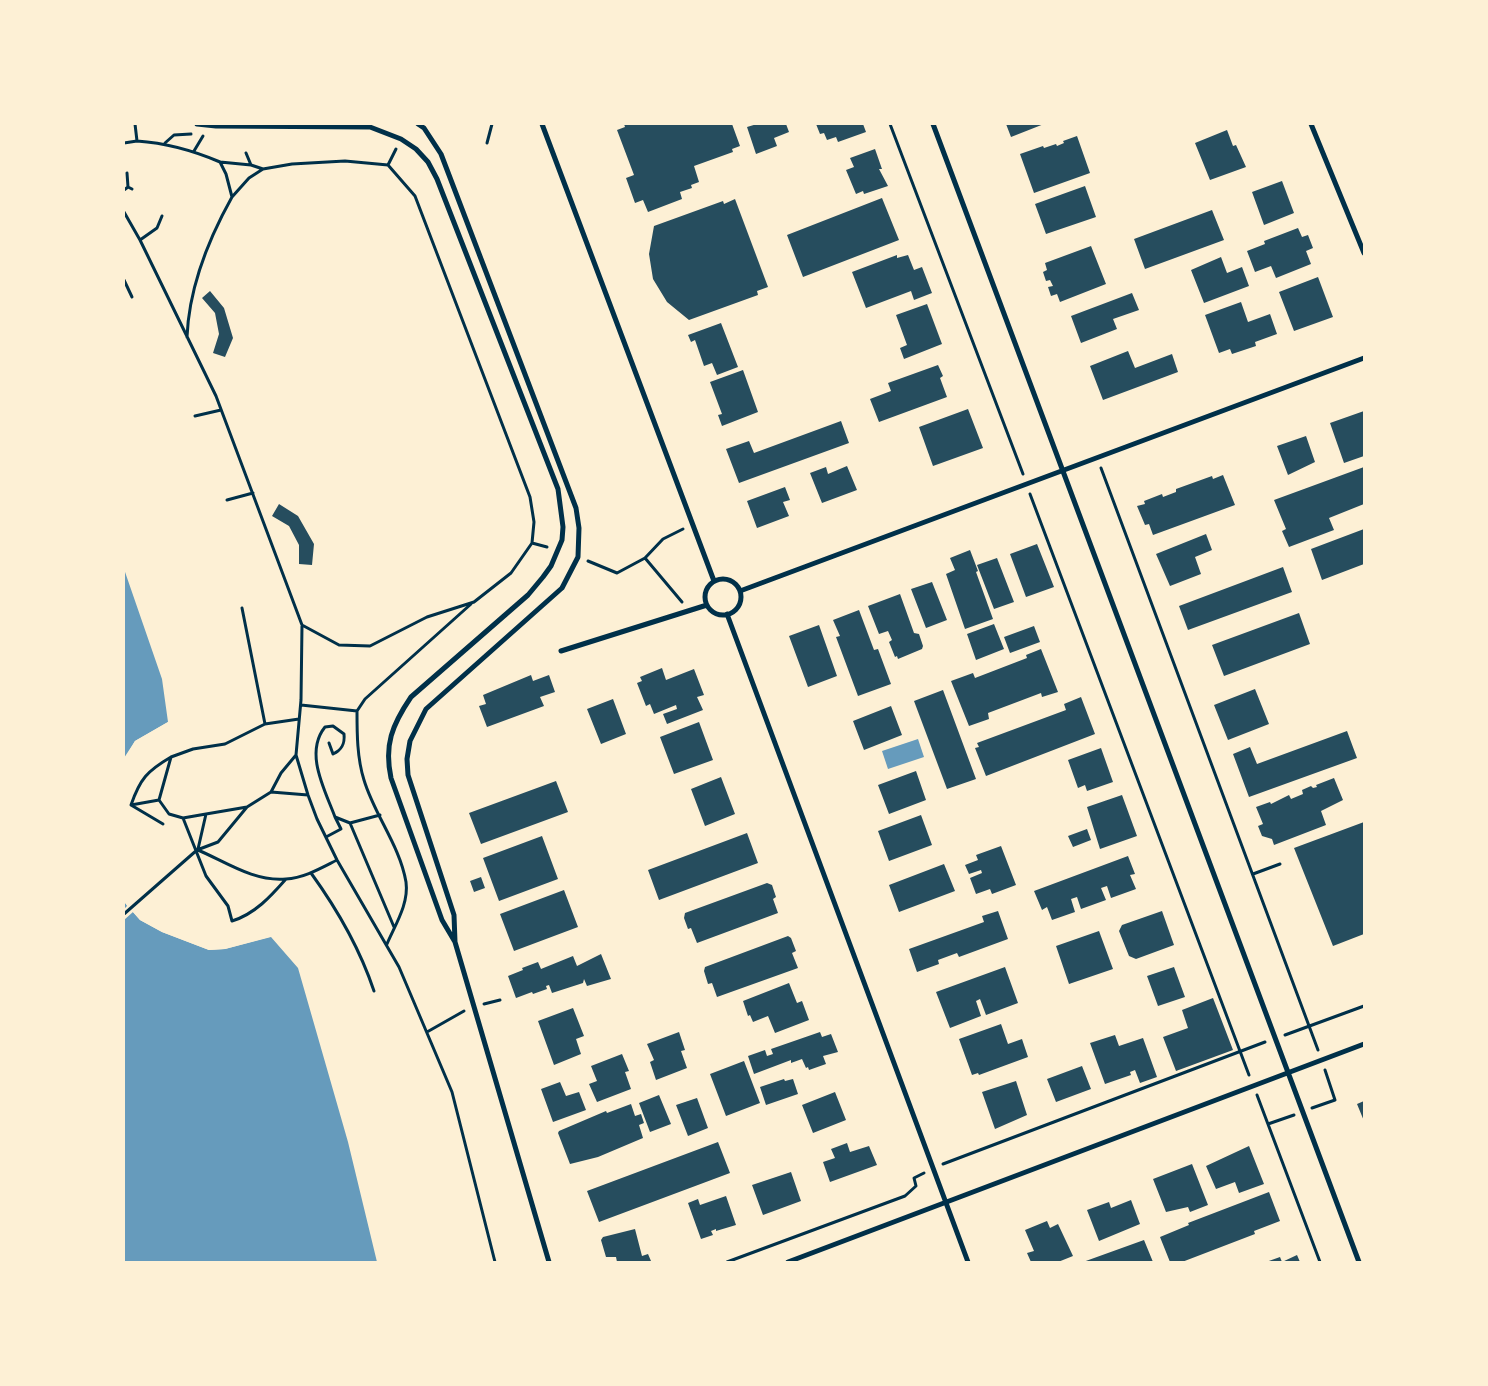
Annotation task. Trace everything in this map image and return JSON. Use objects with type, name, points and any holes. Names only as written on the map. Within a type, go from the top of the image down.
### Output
[{"type":"street","points":[[198,124],[216,126],[352,125],[370,127],[401,139],[416,149],[428,162],[437,179],[558,489],[563,527],[558,551],[543,577],[528,595],[410,697],[398,718],[388,746],[387,760],[392,778],[442,920],[455,942]]},
{"type":"street","points":[[418,124],[424,128],[441,154],[576,508],[580,528],[578,557],[562,588],[426,709],[410,741],[407,759],[408,775],[454,915],[455,942],[548,1262]]},
{"type":"street","points":[[542,124],[714,581]]},
{"type":"street","points":[[933,124],[1359,1262]]},
{"type":"street","points":[[1310,124],[1364,253]]},
{"type":"street","points":[[740,591],[1364,358]]},
{"type":"street","points":[[729,580],[740,591],[740,603],[737,608],[727,614],[715,613],[707,605],[705,594],[714,581],[729,580]]},
{"type":"street","points":[[561,651],[707,605]]},
{"type":"street","points":[[727,614],[968,1262]]},
{"type":"street","points":[[788,1262],[1364,1044]]},
{"type":"path","points":[[135,124],[137,141]]},
{"type":"path","points":[[487,143],[492,124]]},
{"type":"path","points":[[890,124],[1320,1262]]},
{"type":"path","points":[[165,143],[174,135],[205,133],[194,150]]},
{"type":"path","points":[[388,165],[401,139]]},
{"type":"path","points":[[124,143],[137,141],[165,143],[194,150],[220,162],[251,165],[262,169]]},
{"type":"path","points":[[246,153],[251,165]]},
{"type":"path","points":[[187,338],[188,308],[212,234],[232,197],[249,178],[262,169],[292,164],[345,161],[388,165],[415,196],[530,497],[534,522],[532,543],[511,573],[474,602],[364,699],[357,711],[358,742],[364,780],[380,815],[406,883],[404,904],[387,944]]},
{"type":"path","points":[[220,162],[226,174],[232,197]]},
{"type":"path","points":[[124,190],[130,188],[127,173]]},
{"type":"path","points":[[124,212],[140,240],[221,410],[302,625],[301,705],[296,755],[308,795],[317,819],[337,860],[400,966],[452,1092],[495,1262]]},
{"type":"path","points":[[140,240],[157,228],[162,216]]},
{"type":"path","points":[[124,280],[132,297]]},
{"type":"path","points":[[195,416],[221,410]]},
{"type":"path","points":[[1098,458],[1335,1100]]},
{"type":"path","points":[[227,500],[253,493]]},
{"type":"path","points":[[578,557],[617,573],[645,558],[663,539],[692,525]]},
{"type":"path","points":[[532,543],[558,551]]},
{"type":"path","points":[[645,558],[689,610]]},
{"type":"path","points":[[302,625],[339,645],[370,646],[427,617],[474,602]]},
{"type":"path","points":[[242,608],[266,724]]},
{"type":"path","points":[[301,705],[357,711]]},
{"type":"path","points":[[131,805],[138,784],[150,770],[171,757],[193,749],[225,744],[266,724],[299,719]]},
{"type":"path","points":[[326,837],[341,829],[334,817],[318,771],[316,748],[319,735],[325,727],[333,726],[344,734],[345,741],[339,751],[333,754],[329,743]]},
{"type":"path","points":[[124,914],[198,850],[218,842],[247,807],[271,792],[281,773],[296,755]]},
{"type":"path","points":[[159,800],[171,757]]},
{"type":"path","points":[[271,792],[308,795]]},
{"type":"path","points":[[131,805],[159,800]]},
{"type":"path","points":[[159,800],[169,814],[183,818],[247,807]]},
{"type":"path","points":[[131,805],[162,824]]},
{"type":"path","points":[[198,850],[206,814]]},
{"type":"path","points":[[334,817],[350,823],[380,815]]},
{"type":"path","points":[[183,818],[198,850],[206,876],[228,906],[232,921],[241,918],[267,901],[286,879]]},
{"type":"path","points":[[350,823],[394,926]]},
{"type":"path","points":[[198,850],[232,867],[258,876],[286,879],[311,873],[337,860]]},
{"type":"path","points":[[1253,874],[1280,864]]},
{"type":"path","points":[[311,873],[333,904],[368,973],[374,991]]},
{"type":"path","points":[[727,1262],[905,1196],[916,1186],[914,1178],[933,1168],[1364,1006]]},
{"type":"water","points":[[124,569],[162,679],[168,722],[135,741],[124,758]]},
{"type":"water","points":[[918,739],[924,757],[888,769],[882,751]]},
{"type":"water","points":[[124,902],[140,920],[162,932],[209,950],[225,949],[271,937],[298,968],[348,1142],[377,1262],[124,1262]]},
{"type":"pier","points":[[170,722],[137,743],[124,760],[135,741]]},
{"type":"pier","points":[[124,899],[141,918],[163,930],[209,948],[270,935],[273,936],[225,949],[209,950],[162,932],[140,920],[133,912],[124,920],[124,909],[127,906]]},
{"type":"building","points":[[624,124],[732,124],[740,146],[732,149],[733,152],[694,166],[699,182],[691,185],[692,188],[680,192],[682,199],[648,212],[643,200],[635,203],[626,178],[634,175],[617,130],[625,127]]},
{"type":"building","points":[[757,124],[786,124],[789,132],[774,138],[777,146],[756,154],[747,127]]},
{"type":"building","points":[[816,124],[863,124],[866,132],[838,142],[836,137],[827,140],[824,133],[820,134]]},
{"type":"building","points":[[1006,124],[1044,124],[1011,137]]},
{"type":"building","points":[[1227,130],[1233,146],[1236,145],[1246,167],[1210,180],[1195,143]]},
{"type":"building","points":[[1077,136],[1090,173],[1034,193],[1020,154],[1043,146],[1044,148],[1056,144],[1057,146],[1064,143],[1063,141]]},
{"type":"building","points":[[875,149],[882,169],[879,169],[888,186],[864,194],[863,191],[856,194],[846,170],[854,167],[850,158]]},
{"type":"building","points":[[1282,181],[1294,213],[1264,225],[1252,192]]},
{"type":"building","points":[[1085,186],[1096,217],[1046,234],[1035,204]]},
{"type":"building","points":[[882,198],[899,240],[803,277],[787,235]]},
{"type":"building","points":[[735,199],[768,287],[757,291],[758,295],[689,320],[667,302],[653,279],[649,254],[654,226],[723,201],[724,204]]},
{"type":"building","points":[[1212,210],[1224,240],[1145,269],[1134,239]]},
{"type":"building","points":[[1298,228],[1302,237],[1308,235],[1313,248],[1306,251],[1311,264],[1276,278],[1271,266],[1255,272],[1247,251],[1265,244],[1264,241]]},
{"type":"building","points":[[1091,246],[1106,284],[1060,302],[1057,294],[1051,296],[1048,287],[1053,286],[1050,280],[1046,281],[1043,272],[1047,270],[1045,263]]},
{"type":"building","points":[[897,255],[897,258],[908,255],[914,270],[922,267],[932,293],[914,300],[911,291],[866,308],[852,272]]},
{"type":"building","points":[[1221,257],[1227,273],[1242,267],[1249,286],[1204,303],[1191,270]]},
{"type":"building","points":[[1318,277],[1333,317],[1294,331],[1279,292]]},
{"type":"building","points":[[210,291],[224,308],[233,338],[225,357],[213,353],[219,334],[215,313],[202,298]]},
{"type":"building","points":[[1132,293],[1139,310],[1113,319],[1117,329],[1081,343],[1071,316]]},
{"type":"building","points":[[1241,302],[1248,322],[1270,314],[1277,334],[1255,342],[1256,346],[1232,354],[1230,349],[1219,353],[1205,315]]},
{"type":"building","points":[[927,304],[942,344],[904,359],[900,348],[907,345],[896,315]]},
{"type":"building","points":[[721,323],[738,367],[717,375],[712,363],[704,366],[695,340],[691,342],[688,335]]},
{"type":"building","points":[[1128,351],[1135,368],[1172,354],[1178,372],[1103,400],[1090,366]]},
{"type":"building","points":[[938,365],[943,376],[940,378],[947,397],[879,422],[870,399],[891,391],[888,383]]},
{"type":"building","points":[[743,370],[758,412],[722,426],[718,415],[722,414],[710,382]]},
{"type":"building","points":[[968,409],[983,448],[933,466],[919,427]]},
{"type":"building","points":[[1364,411],[1364,456],[1344,463],[1330,423]]},
{"type":"building","points":[[841,421],[849,443],[739,483],[726,449],[749,441],[754,453]]},
{"type":"building","points":[[1306,436],[1315,462],[1288,475],[1277,446]]},
{"type":"building","points":[[847,466],[857,490],[822,503],[810,473],[826,467],[828,474]]},
{"type":"building","points":[[1364,467],[1364,504],[1329,518],[1334,530],[1289,547],[1282,531],[1286,529],[1274,500]]},
{"type":"building","points":[[1223,475],[1235,505],[1153,535],[1149,524],[1145,525],[1137,506],[1145,504],[1144,501],[1162,494],[1163,497],[1176,492],[1176,489],[1212,476],[1213,479]]},
{"type":"building","points":[[785,487],[790,500],[783,502],[789,516],[757,528],[747,501]]},
{"type":"building","points":[[279,504],[298,516],[314,544],[312,565],[299,564],[299,545],[289,526],[272,516]]},
{"type":"building","points":[[1364,529],[1364,564],[1322,580],[1311,549]]},
{"type":"building","points":[[1206,534],[1212,550],[1195,557],[1201,574],[1170,586],[1156,554]]},
{"type":"building","points":[[1037,544],[1054,587],[1026,597],[1010,554]]},
{"type":"building","points":[[970,550],[993,619],[965,629],[946,574],[955,570],[950,558]]},
{"type":"building","points":[[997,558],[1014,602],[994,609],[977,565]]},
{"type":"building","points":[[1283,567],[1292,592],[1188,630],[1179,606]]},
{"type":"building","points":[[932,582],[947,620],[926,628],[911,589]]},
{"type":"building","points":[[900,594],[914,633],[919,634],[923,646],[922,649],[898,659],[897,656],[895,657],[889,642],[892,640],[888,631],[879,634],[868,606]]},
{"type":"building","points":[[859,610],[874,650],[878,649],[891,684],[858,696],[836,637],[840,636],[833,620]]},
{"type":"building","points":[[1299,613],[1310,644],[1224,676],[1212,645]]},
{"type":"building","points":[[994,624],[1004,649],[976,660],[967,634]]},
{"type":"building","points":[[819,625],[837,676],[808,687],[789,636]]},
{"type":"building","points":[[1034,626],[1040,642],[1010,653],[1004,637]]},
{"type":"building","points":[[1041,649],[1058,692],[1042,697],[1041,693],[988,713],[989,719],[969,726],[951,681],[973,673],[975,678],[1027,658],[1026,655]]},
{"type":"building","points":[[662,668],[666,680],[694,669],[704,695],[697,697],[703,710],[667,724],[663,714],[677,709],[676,705],[654,714],[650,704],[646,706],[637,683],[642,681],[640,677]]},
{"type":"building","points":[[531,675],[533,681],[549,675],[555,692],[540,697],[544,706],[487,727],[479,706],[486,704],[483,695]]},
{"type":"building","points":[[1255,689],[1269,724],[1228,740],[1214,705]]},
{"type":"building","points":[[943,690],[976,779],[947,789],[914,701]]},
{"type":"building","points":[[1081,697],[1095,734],[986,776],[975,748],[979,747],[977,743],[1066,710],[1064,704]]},
{"type":"building","points":[[613,699],[626,734],[601,744],[587,709]]},
{"type":"building","points":[[891,706],[902,735],[864,750],[853,721]]},
{"type":"building","points":[[699,722],[713,760],[674,774],[660,737]]},
{"type":"building","points":[[1347,731],[1357,758],[1249,797],[1233,754],[1250,747],[1257,764]]},
{"type":"building","points":[[1101,748],[1113,782],[1087,791],[1085,785],[1078,788],[1068,760]]},
{"type":"building","points":[[916,771],[926,800],[889,814],[878,785]]},
{"type":"building","points":[[721,777],[735,814],[705,826],[691,789]]},
{"type":"building","points":[[1334,778],[1343,800],[1321,811],[1326,825],[1274,845],[1272,839],[1262,836],[1258,826],[1263,824],[1256,807],[1270,802],[1271,804],[1289,795],[1291,799],[1303,794],[1302,790],[1311,786],[1313,788],[1317,787],[1316,785]]},
{"type":"building","points":[[556,781],[568,812],[481,844],[469,813]]},
{"type":"building","points":[[1122,795],[1137,836],[1100,849],[1087,807]]},
{"type":"building","points":[[921,815],[932,845],[889,861],[878,831]]},
{"type":"building","points":[[1364,822],[1364,934],[1333,946],[1294,848]]},
{"type":"building","points":[[1087,829],[1091,840],[1073,847],[1068,836]]},
{"type":"building","points":[[747,833],[758,863],[659,900],[648,870]]},
{"type":"building","points":[[542,836],[558,879],[499,901],[483,858]]},
{"type":"building","points":[[1001,846],[1016,885],[992,894],[990,889],[976,894],[970,878],[982,873],[981,870],[969,874],[965,865],[978,860],[976,855]]},
{"type":"building","points":[[1128,856],[1135,874],[1130,875],[1136,889],[1111,898],[1107,886],[1101,888],[1106,900],[1081,909],[1077,897],[1071,899],[1075,912],[1052,920],[1047,907],[1042,910],[1034,891]]},
{"type":"building","points":[[944,864],[955,891],[899,912],[889,885]]},
{"type":"building","points":[[481,877],[485,888],[474,892],[470,881]]},
{"type":"building","points":[[767,883],[772,885],[776,897],[773,899],[778,913],[697,943],[691,928],[688,929],[684,918],[685,913]]},
{"type":"building","points":[[564,890],[578,927],[514,951],[500,914]]},
{"type":"building","points":[[998,911],[1008,939],[959,957],[957,953],[938,960],[939,964],[917,972],[909,949],[984,922],[982,916]]},
{"type":"building","points":[[1162,911],[1174,945],[1136,959],[1129,956],[1119,931],[1122,925]]},
{"type":"building","points":[[1099,931],[1113,969],[1069,984],[1056,946]]},
{"type":"building","points":[[788,936],[791,938],[796,951],[792,953],[798,968],[717,997],[712,983],[708,984],[704,971],[705,967]]},
{"type":"building","points":[[601,954],[611,979],[587,986],[584,979],[583,983],[552,993],[549,985],[546,986],[547,989],[516,998],[508,976],[523,970],[522,968],[538,962],[541,969],[573,956],[577,966]]},
{"type":"building","points":[[1005,967],[1018,1003],[986,1015],[980,999],[976,1001],[981,1016],[950,1028],[936,992]]},
{"type":"building","points":[[1174,967],[1185,997],[1158,1006],[1147,976]]},
{"type":"building","points":[[789,983],[797,1003],[802,1001],[809,1020],[775,1033],[768,1016],[753,1022],[750,1015],[748,1016],[743,1001]]},
{"type":"building","points":[[1213,998],[1233,1050],[1176,1071],[1163,1037],[1188,1028],[1182,1010]]},
{"type":"building","points":[[573,1008],[584,1036],[576,1039],[581,1054],[554,1065],[538,1021]]},
{"type":"building","points":[[1001,1024],[1008,1044],[1022,1039],[1028,1057],[979,1075],[978,1073],[972,1075],[959,1039]]},
{"type":"building","points":[[679,1032],[685,1050],[681,1051],[687,1068],[656,1080],[650,1062],[654,1060],[647,1044]]},
{"type":"building","points":[[820,1032],[822,1037],[831,1034],[838,1052],[823,1056],[826,1064],[809,1070],[802,1059],[791,1063],[791,1060],[754,1074],[748,1056],[765,1050],[767,1056],[773,1054],[771,1049]]},
{"type":"building","points":[[1115,1035],[1119,1046],[1143,1038],[1157,1077],[1140,1083],[1135,1070],[1130,1072],[1131,1075],[1105,1084],[1090,1043]]},
{"type":"building","points":[[622,1054],[629,1071],[625,1072],[631,1089],[597,1102],[589,1084],[597,1081],[591,1066]]},
{"type":"building","points":[[744,1061],[760,1103],[726,1116],[710,1074]]},
{"type":"building","points":[[1082,1066],[1091,1089],[1056,1102],[1047,1079]]},
{"type":"building","points":[[784,1079],[785,1081],[793,1079],[798,1094],[766,1105],[760,1087]]},
{"type":"building","points":[[1016,1081],[1027,1115],[995,1129],[982,1092]]},
{"type":"building","points":[[560,1082],[566,1096],[579,1092],[586,1110],[553,1122],[541,1089]]},
{"type":"building","points":[[835,1092],[846,1120],[813,1133],[802,1105]]},
{"type":"building","points":[[659,1095],[671,1124],[650,1132],[639,1103]]},
{"type":"building","points":[[697,1098],[708,1128],[688,1136],[676,1105]]},
{"type":"building","points":[[1364,1101],[1364,1121],[1357,1104]]},
{"type":"building","points":[[631,1104],[635,1116],[641,1114],[644,1123],[639,1125],[643,1138],[598,1157],[570,1164],[558,1133],[559,1131],[606,1111],[607,1113]]},
{"type":"building","points":[[718,1142],[730,1173],[599,1222],[587,1191]]},
{"type":"building","points":[[847,1143],[850,1152],[869,1146],[877,1165],[830,1182],[823,1162],[835,1158],[831,1149]]},
{"type":"building","points":[[1249,1146],[1264,1184],[1239,1193],[1235,1182],[1216,1189],[1206,1166]]},
{"type":"building","points":[[1192,1164],[1208,1205],[1190,1212],[1188,1207],[1166,1212],[1153,1179]]},
{"type":"building","points":[[791,1172],[801,1201],[763,1215],[752,1185]]},
{"type":"building","points":[[1269,1192],[1280,1221],[1254,1231],[1255,1234],[1182,1262],[1170,1262],[1160,1237],[1189,1225],[1188,1223]]},
{"type":"building","points":[[726,1196],[736,1225],[711,1231],[713,1235],[701,1239],[688,1203],[698,1199],[700,1205]]},
{"type":"building","points":[[1131,1200],[1140,1224],[1099,1241],[1087,1210],[1109,1202],[1111,1208]]},
{"type":"building","points":[[1047,1221],[1050,1228],[1058,1224],[1073,1256],[1058,1262],[1031,1262],[1027,1253],[1034,1251],[1025,1230]]},
{"type":"building","points":[[635,1229],[642,1256],[648,1254],[651,1261],[617,1262],[616,1257],[606,1257],[601,1240],[603,1237]]},
{"type":"building","points":[[1144,1240],[1153,1262],[1083,1262]]},
{"type":"building","points":[[1297,1255],[1300,1262],[1282,1262]]},
{"type":"building","points":[[1280,1257],[1282,1262],[1266,1262]]}]
